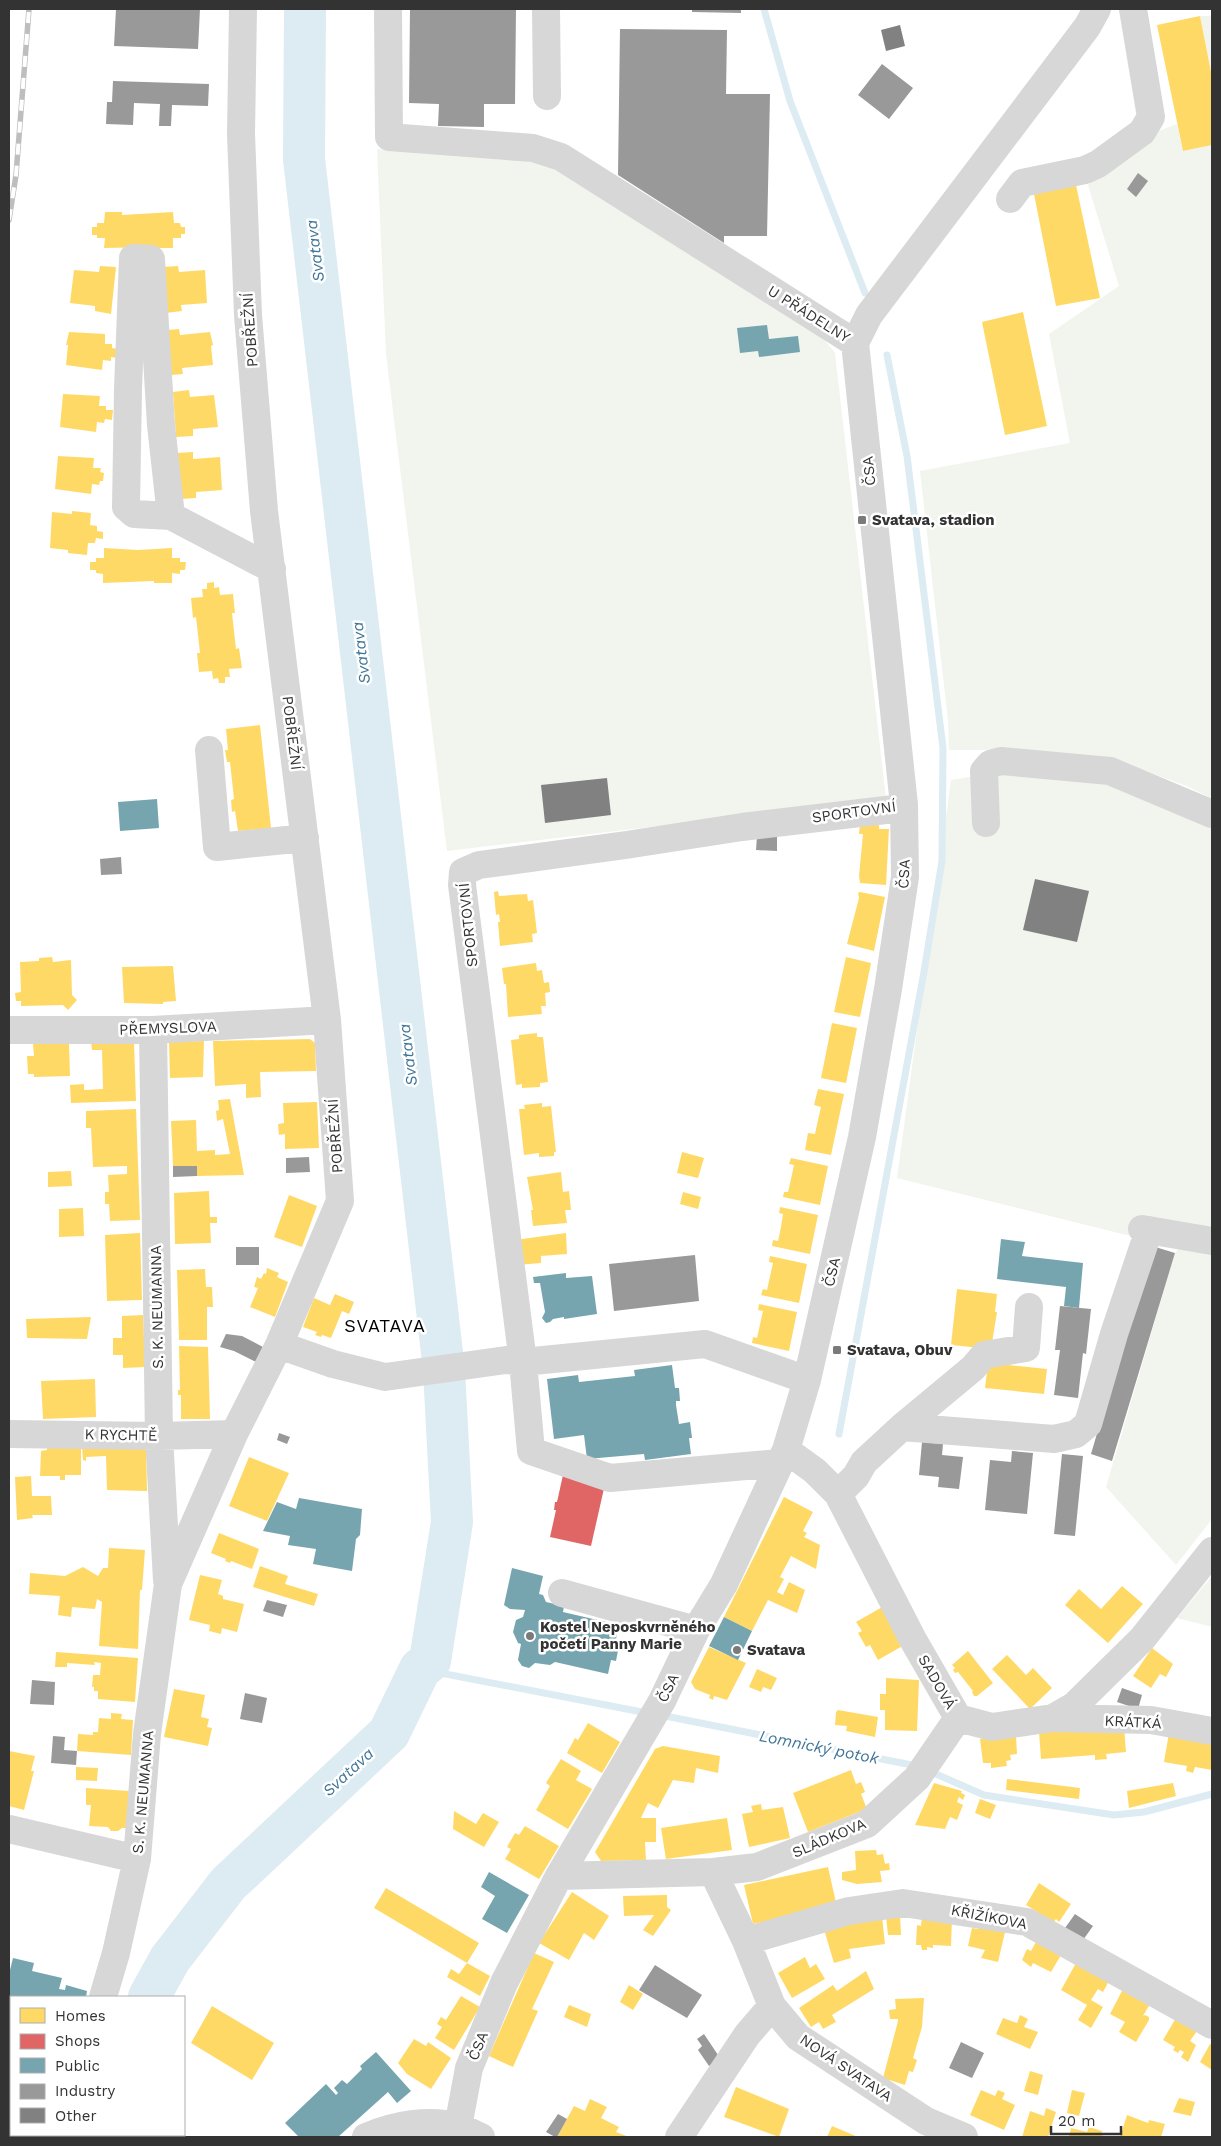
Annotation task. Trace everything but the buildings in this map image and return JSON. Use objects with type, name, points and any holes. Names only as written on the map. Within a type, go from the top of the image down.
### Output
[{"type":"street","name":"POBŘEŽNÍ","points":[[234,1434],[279,1346],[340,1201],[327,1020],[264,511],[248,315],[241,134],[243,9]]},
{"type":"street","name":"U PŘÁDELNY","points":[[388,9],[388,137],[533,148],[560,157],[857,338],[881,298],[1087,27],[1097,9]]},
{"type":"street","points":[[546,9],[547,96]]},
{"type":"street","points":[[1010,199],[1022,184],[1085,170],[1098,164],[1142,132],[1151,117],[1133,9]]},
{"type":"street","points":[[171,516],[162,425],[151,259],[133,258],[126,507],[134,514],[171,516],[272,569]]},
{"type":"street","name":"ČSA","points":[[469,2132],[470,2068],[504,1983],[559,1876],[662,1701],[696,1630],[724,1584],[783,1457],[807,1380],[862,1137],[888,989],[905,877],[904,805],[857,338]]},
{"type":"street","points":[[209,750],[217,847],[305,838]]},
{"type":"street","points":[[986,823],[984,771],[990,764],[1000,761],[1110,771],[1212,814]]},
{"type":"street","name":"SPORTOVNÍ","points":[[515,1361],[462,885],[463,872],[479,865],[742,827],[894,809],[904,805]]},
{"type":"street","name":"PŘEMYSLOVA","points":[[9,1030],[153,1030],[327,1020]]},
{"type":"street","name":"S. K. NEUMANNA","points":[[103,1996],[116,1953],[137,1859],[147,1734],[168,1584],[159,1436],[153,1030]]},
{"type":"street","points":[[902,1427],[1054,1439],[1076,1434],[1088,1424],[1146,1229],[1212,1241]]},
{"type":"street","points":[[838,1494],[856,1476],[864,1462],[902,1427],[973,1368],[984,1355],[1026,1348],[1029,1308]]},
{"type":"street","points":[[279,1346],[332,1364],[385,1376],[515,1361],[705,1344],[807,1380]]},
{"type":"street","points":[[515,1361],[531,1451],[610,1478],[783,1457]]},
{"type":"street","name":"K RYCHTĚ","points":[[9,1434],[159,1436],[234,1434]]},
{"type":"street","name":"S. K. NEUMANNA","points":[[168,1584],[234,1434]]},
{"type":"street","name":"SADOVÁ","points":[[783,1457],[815,1471],[838,1494],[912,1638],[958,1718],[992,1727],[1053,1718],[1074,1706],[1142,1639],[1212,1551]]},
{"type":"street","points":[[562,1593],[696,1630]]},
{"type":"street","name":"SLÁDKOVA","points":[[559,1876],[714,1872],[757,1867],[867,1824],[917,1778],[958,1718]]},
{"type":"street","name":"KRÁTKÁ","points":[[1053,1718],[1150,1720],[1212,1731]]},
{"type":"street","points":[[9,1830],[137,1859]]},
{"type":"street","points":[[714,1872],[746,1941]]},
{"type":"street","name":"KŘIŽÍKOVA","points":[[746,1941],[849,1912],[903,1903],[1027,1922],[1212,2025]]},
{"type":"street","name":"NOVÁ SVATAVA","points":[[746,1941],[772,2006],[798,2037],[926,2121],[964,2137]]},
{"type":"street","points":[[679,2137],[747,2035],[772,2006]]},
{"type":"street","points":[[366,2137],[379,2131],[418,2123],[469,2132]]},
{"type":"shaded area","points":[[1200,16],[1212,16],[1212,77]]},
{"type":"shaded area","points":[[1177,124],[1183,151],[1212,145],[1212,799],[1189,787],[1108,757],[1025,750],[949,750],[948,721],[920,471],[1070,443],[1049,334],[1119,286],[1088,185],[1151,134]]},
{"type":"shaded area","points":[[377,149],[510,158],[551,166],[823,338],[835,353],[886,799],[447,851],[386,354]]},
{"type":"shaded area","points":[[1017,769],[1116,779],[1212,826],[1212,1519],[1176,1565],[1106,1487],[1175,1253],[1179,1248],[897,1178],[951,780]]},
{"type":"shaded area","points":[[1212,1576],[1212,1627],[1177,1618]]},
{"type":"waterway","name":"Svatava","points":[[150,1996],[170,1959],[228,1884],[389,1733],[420,1669],[430,1661],[452,1522],[444,1370],[304,159],[305,9]]},
{"type":"waterway","points":[[764,9],[790,101],[865,293]]},
{"type":"waterway","points":[[839,1434],[924,972],[942,861],[943,748],[907,456],[887,355]]},
{"type":"waterway","name":"Lomnický potok","points":[[420,1669],[647,1713]]},
{"type":"waterway","name":"Lomnický potok","points":[[660,1715],[917,1766]]},
{"type":"waterway","name":"Lomnický potok","points":[[929,1771],[984,1795],[1114,1815],[1144,1812],[1212,1794]]},
{"type":"railway","points":[[9,220],[16,175],[29,9]]},
{"type":"place","name":"Svatava, stadion","points":[[862,520]]},
{"type":"place","name":"Svatava, Obuv","points":[[837,1350]]},
{"type":"place","name":"Kostel Neposkvrněného početí Panny Marie","points":[[530,1636]]},
{"type":"place","name":"Svatava","points":[[737,1650]]},
{"type":"district","name":"SVATAVA","points":[[385,1325]]}]
